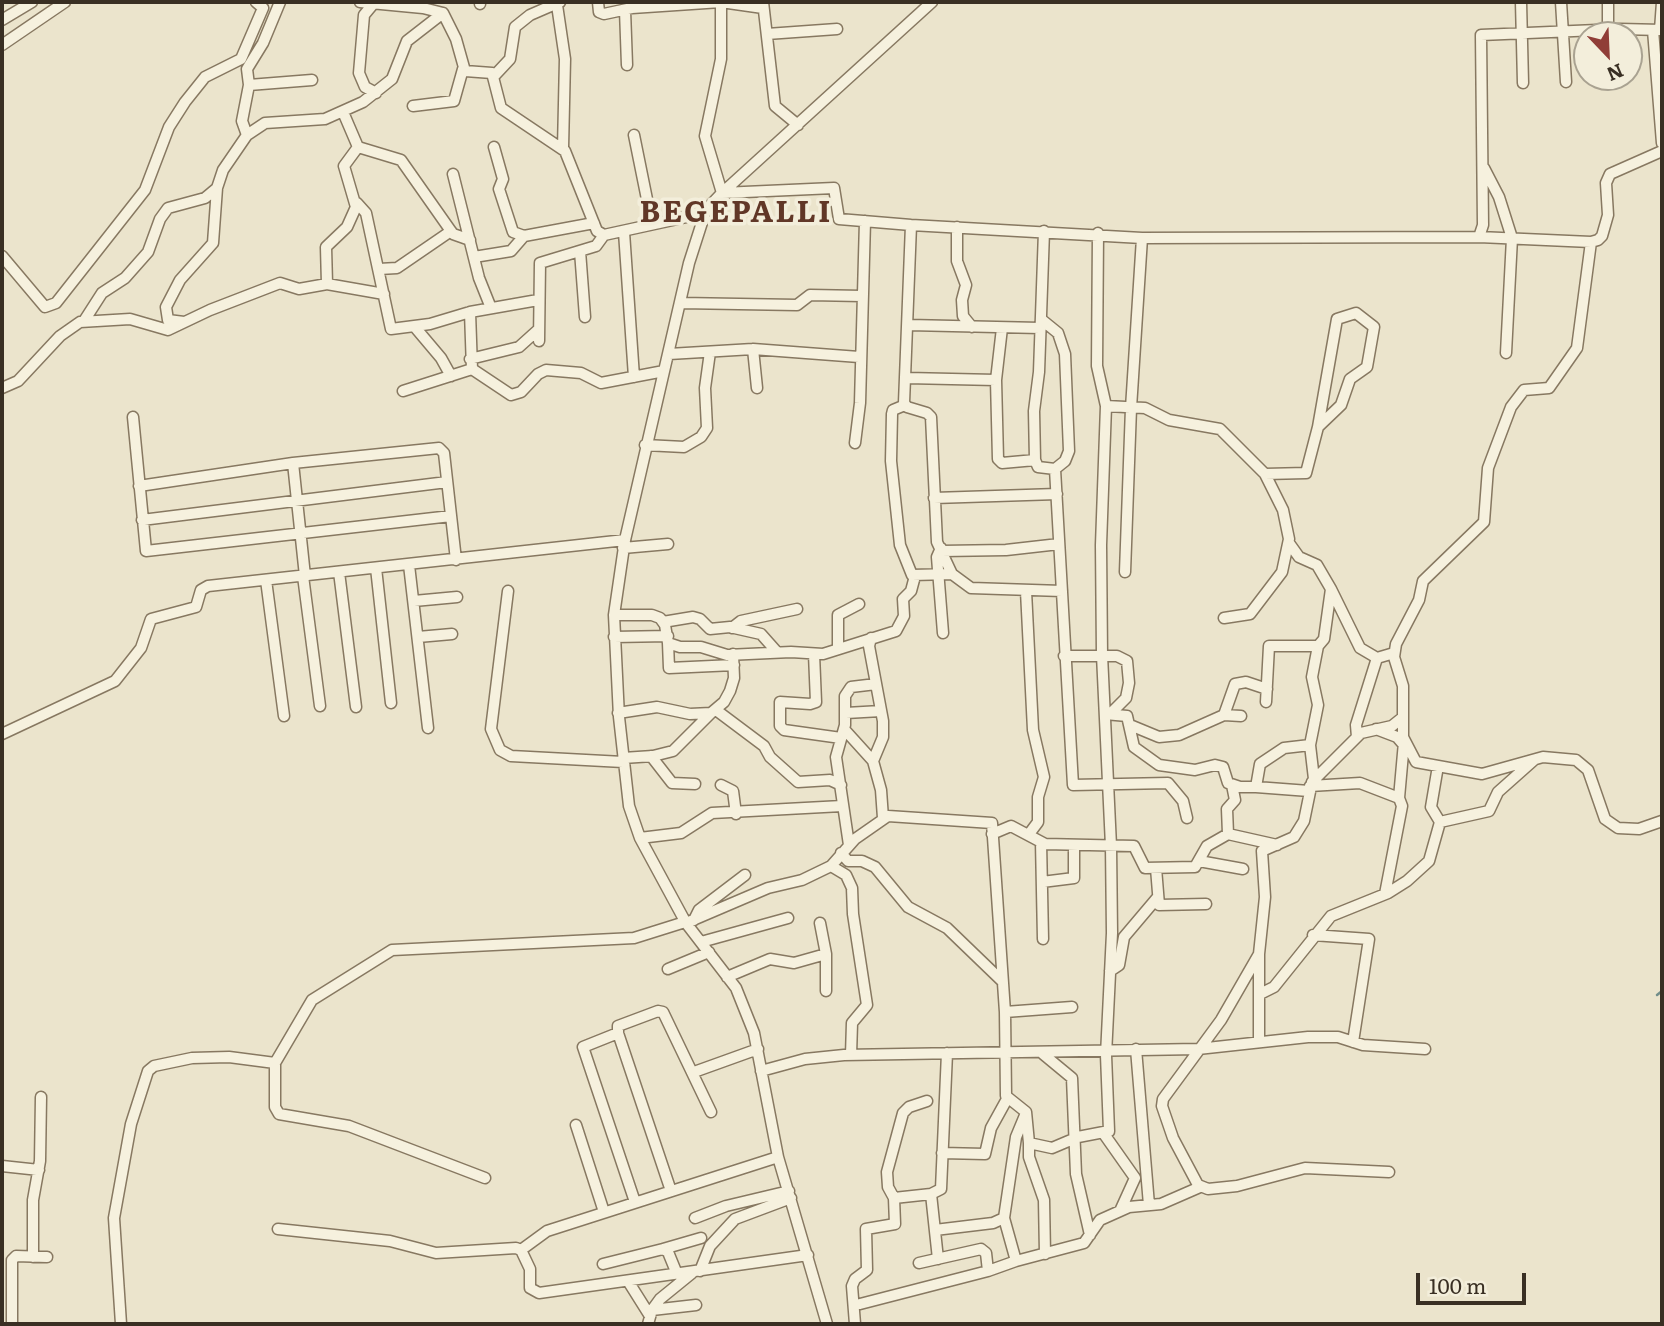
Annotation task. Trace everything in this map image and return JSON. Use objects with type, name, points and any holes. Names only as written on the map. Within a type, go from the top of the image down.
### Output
[{"type":"street","points":[[2,20],[32,2]]},
{"type":"street","points":[[2,45],[65,2]]},
{"type":"street","points":[[2,256],[45,307],[56,303],[145,190],[169,127],[185,102],[206,76],[241,59],[263,8],[257,2]]},
{"type":"street","points":[[247,135],[242,121],[249,85],[249,63],[263,43],[280,2]]},
{"type":"street","points":[[360,2],[442,9]]},
{"type":"street","points":[[598,2],[601,14],[622,7],[664,3],[721,2],[763,5],[775,106],[798,125]]},
{"type":"street","points":[[721,2],[721,59],[705,136],[722,193]]},
{"type":"street","points":[[825,1324],[779,1157],[758,1049],[746,1009],[688,922],[640,838],[629,806],[618,713],[614,615],[624,544],[645,444],[689,263],[705,213],[722,193],[932,2]]},
{"type":"street","points":[[1521,2],[1523,83]]},
{"type":"street","points":[[1561,2],[1566,82]]},
{"type":"street","points":[[1608,2],[1608,21]]},
{"type":"street","points":[[1662,2],[1658,30],[1662,143]]},
{"type":"street","points":[[374,3],[364,15],[359,73],[365,87],[376,93]]},
{"type":"street","points":[[495,75],[510,59],[515,27],[530,16],[559,3],[565,59],[563,148]]},
{"type":"street","points":[[622,7],[628,65]]},
{"type":"street","points":[[413,106],[454,101],[463,68],[456,38],[442,9]]},
{"type":"street","points":[[184,322],[169,320],[166,307],[180,280],[213,243],[217,188],[223,170],[247,135],[265,123],[325,118],[343,112],[376,93],[392,79],[407,41],[442,9]]},
{"type":"street","points":[[767,34],[837,29]]},
{"type":"street","points":[[1479,237],[1483,225],[1481,35],[1573,31]]},
{"type":"street","points":[[463,68],[468,72],[495,75]]},
{"type":"street","points":[[495,75],[500,108],[563,148],[570,158],[594,223],[604,235]]},
{"type":"street","points":[[249,85],[312,80]]},
{"type":"street","points":[[343,112],[358,147],[401,160],[451,231],[470,240]]},
{"type":"street","points":[[634,135],[652,224]]},
{"type":"street","points":[[358,147],[344,166],[357,203],[366,214],[389,327],[394,330],[470,312],[538,300]]},
{"type":"street","points":[[494,147],[503,179],[499,189],[513,232],[524,236],[594,223]]},
{"type":"street","points":[[722,193],[834,188],[839,219],[911,226],[1098,233],[1142,238],[1479,237],[1591,242],[1602,236],[1608,215],[1606,183],[1610,174],[1662,151]]},
{"type":"street","points":[[1483,164],[1499,197],[1512,238],[1506,353]]},
{"type":"street","points":[[453,174],[474,257],[491,308]]},
{"type":"street","points":[[84,321],[102,293],[126,277],[149,251],[160,219],[169,208],[205,198],[217,188]]},
{"type":"street","points":[[327,284],[326,247],[347,227],[357,203]]},
{"type":"street","points":[[604,235],[705,213]]},
{"type":"street","points":[[855,443],[860,403],[859,357],[865,221]]},
{"type":"street","points":[[905,405],[911,226]]},
{"type":"street","points":[[957,228],[957,261],[966,285],[962,300],[964,316],[972,327]]},
{"type":"street","points":[[379,269],[397,268],[451,231]]},
{"type":"street","points":[[909,325],[1002,328],[1041,324],[1058,333],[1065,354],[1069,451],[1065,461],[1055,469],[1038,467],[1035,460],[1034,411],[1041,324],[1044,231]]},
{"type":"street","points":[[624,232],[634,377]]},
{"type":"street","points":[[1029,1143],[1052,1148],[1075,1138],[1104,1134],[1110,1128],[1106,1049],[1111,846],[1108,714],[1102,655],[1101,545],[1106,406],[1097,366],[1098,233]]},
{"type":"street","points":[[539,341],[540,263],[600,244],[604,235]]},
{"type":"street","points":[[474,257],[511,251],[524,236]]},
{"type":"street","points":[[1125,572],[1131,408],[1142,238]]},
{"type":"street","points":[[1385,894],[1402,806],[1399,798],[1404,743],[1404,686],[1394,653],[1419,600],[1423,581],[1484,522],[1488,468],[1511,407],[1524,390],[1549,388],[1577,348],[1591,242]]},
{"type":"street","points":[[580,251],[585,317]]},
{"type":"street","points":[[2,388],[19,381],[60,336],[76,323],[84,321],[131,319],[165,331],[280,283],[302,290],[327,284],[384,294]]},
{"type":"street","points":[[681,303],[797,304],[810,295],[862,296]]},
{"type":"street","points":[[470,312],[471,364]]},
{"type":"street","points":[[1265,474],[1306,473],[1318,427],[1337,319],[1356,313],[1374,327],[1367,367],[1352,377],[1340,407],[1318,427]]},
{"type":"street","points":[[414,326],[441,358],[451,376]]},
{"type":"street","points":[[1002,328],[996,380],[998,460],[1002,463],[1035,460]]},
{"type":"street","points":[[403,391],[451,376],[471,364],[519,347],[531,340],[539,329]]},
{"type":"street","points":[[669,354],[753,349],[859,357]]},
{"type":"street","points":[[753,349],[757,387]]},
{"type":"street","points":[[645,444],[684,447],[702,437],[707,428],[705,388],[710,352]]},
{"type":"street","points":[[471,364],[514,395],[546,370],[581,373],[601,383],[664,371]]},
{"type":"street","points":[[907,378],[996,380]]},
{"type":"street","points":[[614,615],[652,615],[663,622],[668,639],[669,668],[777,652],[814,654],[896,631],[901,625],[903,599],[911,591],[915,576],[900,542],[891,461],[892,414],[893,410],[905,405],[931,417],[936,539],[952,573],[973,588],[1026,592],[1062,591]]},
{"type":"street","points":[[1106,406],[1145,408],[1167,420],[1220,429],[1265,474],[1283,510],[1289,543],[1281,574],[1251,613],[1224,618]]},
{"type":"street","points":[[133,417],[144,549],[148,551],[451,516]]},
{"type":"street","points":[[139,486],[293,463],[439,448],[444,453],[456,560]]},
{"type":"street","points":[[293,463],[320,706]]},
{"type":"street","points":[[1055,469],[1073,785],[1170,784],[1183,801],[1187,818]]},
{"type":"street","points":[[142,520],[447,482]]},
{"type":"street","points":[[934,498],[1025,498],[1057,494]]},
{"type":"street","points":[[1289,543],[1300,558],[1317,565],[1359,647],[1377,658],[1394,653]]},
{"type":"street","points":[[2,734],[115,681],[141,648],[151,619],[196,607],[204,588],[624,544],[668,544]]},
{"type":"street","points":[[941,549],[1006,550],[1059,544]]},
{"type":"street","points":[[941,549],[937,557],[943,633]]},
{"type":"street","points":[[409,565],[428,727]]},
{"type":"street","points":[[376,568],[391,702]]},
{"type":"street","points":[[340,572],[356,707]]},
{"type":"street","points":[[915,576],[952,573]]},
{"type":"street","points":[[266,580],[284,716]]},
{"type":"street","points":[[1259,1042],[1259,954],[1265,906],[1262,854],[1292,839],[1303,824],[1311,785],[1310,745],[1318,705],[1312,677],[1318,646],[1324,639],[1331,589]]},
{"type":"street","points":[[508,591],[491,729],[500,750],[511,755],[623,760],[673,751],[724,702],[730,691],[734,660]]},
{"type":"street","points":[[1026,592],[1033,730],[1044,777],[1038,797],[1038,822],[1029,834]]},
{"type":"street","points":[[414,601],[457,597]]},
{"type":"street","points":[[838,649],[838,615],[859,604]]},
{"type":"street","points":[[732,628],[741,621],[797,609]]},
{"type":"street","points":[[663,622],[693,617],[700,619],[710,629],[732,628],[761,634],[777,652]]},
{"type":"street","points":[[418,637],[452,634]]},
{"type":"street","points":[[614,637],[668,639],[734,660]]},
{"type":"street","points":[[871,638],[869,646],[883,737],[873,761],[883,818]]},
{"type":"street","points":[[1266,702],[1269,646],[1318,646]]},
{"type":"street","points":[[814,654],[816,702],[780,702],[780,726],[784,730],[842,734],[873,761]]},
{"type":"street","points":[[1065,656],[1119,656],[1128,663],[1129,683],[1126,698],[1108,714]]},
{"type":"street","points":[[1357,737],[1356,725],[1377,658]]},
{"type":"street","points":[[1224,715],[1235,684],[1245,682],[1267,689]]},
{"type":"street","points":[[851,1055],[852,1023],[867,1005],[852,888],[846,874],[841,785],[836,757],[846,713],[848,688],[876,684]]},
{"type":"street","points":[[618,713],[657,707],[690,715],[713,711],[764,746],[770,757],[798,782],[830,780],[841,785]]},
{"type":"street","points":[[846,713],[881,711]]},
{"type":"street","points":[[1108,714],[1127,716],[1134,747],[1159,765],[1193,770],[1214,765],[1222,767],[1227,782],[1232,785],[1256,787],[1360,783],[1399,798]]},
{"type":"street","points":[[1130,725],[1155,737],[1178,735],[1224,715],[1241,716]]},
{"type":"street","points":[[1311,785],[1366,730],[1390,727],[1402,718]]},
{"type":"street","points":[[1376,729],[1404,743],[1413,760],[1485,774],[1549,757],[1581,762],[1588,770],[1602,817],[1618,828],[1643,829],[1662,821]]},
{"type":"street","points":[[1256,787],[1264,760],[1286,747],[1310,745]]},
{"type":"street","points":[[651,756],[672,783],[695,784]]},
{"type":"street","points":[[1440,822],[1489,811],[1498,792],[1534,760]]},
{"type":"street","points":[[1260,994],[1274,987],[1313,935],[1336,913],[1385,894],[1407,881],[1429,861],[1440,822],[1431,807],[1438,766]]},
{"type":"street","points":[[721,785],[733,791],[736,814]]},
{"type":"street","points":[[1228,834],[1227,809],[1235,800],[1232,785]]},
{"type":"street","points":[[640,838],[681,832],[712,813],[736,814],[842,806]]},
{"type":"street","points":[[485,1178],[349,1126],[279,1114],[275,1107],[275,1063],[312,1000],[391,950],[634,938],[688,922],[768,888],[802,880],[831,866],[883,818],[897,816],[992,823],[1005,1012],[1007,1099],[990,1129],[985,1154],[942,1153]]},
{"type":"street","points":[[992,834],[1011,826],[1041,842],[1074,846],[1133,846],[1143,868],[1195,867],[1212,841],[1228,834],[1278,845]]},
{"type":"street","points":[[1041,842],[1039,868],[1042,882],[1043,939]]},
{"type":"street","points":[[1042,882],[1074,878],[1074,846]]},
{"type":"street","points":[[846,853],[875,867],[908,907],[947,928],[1003,981]]},
{"type":"street","points":[[1199,861],[1243,869]]},
{"type":"street","points":[[831,866],[846,874]]},
{"type":"street","points":[[1156,868],[1157,898],[1161,906],[1206,904]]},
{"type":"street","points":[[688,922],[699,910],[745,875]]},
{"type":"street","points":[[1110,971],[1119,965],[1124,937],[1157,898]]},
{"type":"street","points":[[701,942],[788,918]]},
{"type":"street","points":[[820,923],[826,954],[826,991]]},
{"type":"street","points":[[1313,935],[1369,939],[1353,1042]]},
{"type":"street","points":[[668,970],[709,953]]},
{"type":"street","points":[[727,977],[774,958],[794,963],[826,954]]},
{"type":"street","points":[[1200,1187],[1175,1142],[1162,1105],[1164,1096],[1242,988],[1259,954]]},
{"type":"street","points":[[1005,1012],[1072,1007]]},
{"type":"street","points":[[671,1191],[618,1033],[618,1026],[661,1010],[694,1072],[711,1112]]},
{"type":"street","points":[[618,1033],[583,1046],[635,1202]]},
{"type":"street","points":[[761,1071],[805,1059],[851,1055],[1198,1049],[1336,1037],[1353,1042],[1424,1049]]},
{"type":"street","points":[[694,1072],[758,1049]]},
{"type":"street","points":[[1136,1049],[1149,1205]]},
{"type":"street","points":[[894,1198],[937,1193],[942,1186],[947,1053]]},
{"type":"street","points":[[1042,1053],[1072,1078],[1076,1174],[1090,1235]]},
{"type":"street","points":[[121,1324],[114,1218],[131,1124],[148,1071],[161,1062],[192,1058],[229,1057],[275,1063]]},
{"type":"street","points":[[33,1257],[33,1200],[39,1170],[41,1097]]},
{"type":"street","points":[[1007,1099],[1026,1112]]},
{"type":"street","points":[[855,1324],[853,1282],[867,1270],[864,1233],[868,1228],[895,1223],[894,1198],[888,1187],[887,1172],[903,1115],[908,1108],[927,1101]]},
{"type":"street","points":[[1026,1112],[1030,1157],[1044,1199],[1045,1254]]},
{"type":"street","points":[[1016,1261],[1004,1218],[1016,1137],[1026,1112]]},
{"type":"street","points":[[576,1125],[604,1212]]},
{"type":"street","points":[[1104,1134],[1135,1178],[1120,1211]]},
{"type":"street","points":[[521,1250],[547,1231],[779,1157]]},
{"type":"street","points":[[2,1166],[39,1170]]},
{"type":"street","points":[[860,1304],[988,1272],[1016,1261],[1084,1243],[1098,1221],[1120,1211],[1161,1204],[1200,1187],[1237,1186],[1305,1168],[1389,1172]]},
{"type":"street","points":[[695,1218],[726,1206],[790,1194]]},
{"type":"street","points":[[650,1317],[669,1290],[697,1271],[710,1246],[740,1215],[790,1194]]},
{"type":"street","points":[[931,1194],[938,1259]]},
{"type":"street","points":[[934,1230],[993,1223],[1004,1218]]},
{"type":"street","points":[[278,1229],[390,1241],[436,1253],[483,1252],[510,1246],[521,1250],[530,1269],[530,1288],[535,1293],[808,1255]]},
{"type":"street","points":[[603,1264],[701,1238]]},
{"type":"street","points":[[919,1263],[981,1249],[986,1253],[988,1272]]},
{"type":"street","points":[[663,1250],[667,1252],[677,1274]]},
{"type":"street","points":[[12,1324],[12,1260],[16,1256],[47,1257]]},
{"type":"street","points":[[705,1256],[717,1269]]},
{"type":"street","points":[[628,1281],[650,1317]]},
{"type":"street","points":[[650,1317],[696,1306]]},
{"type":"waterway","points":[[1657,995],[1662,991]]},
{"type":"district","name":"BEGEPALLI","points":[[736,213]]}]
